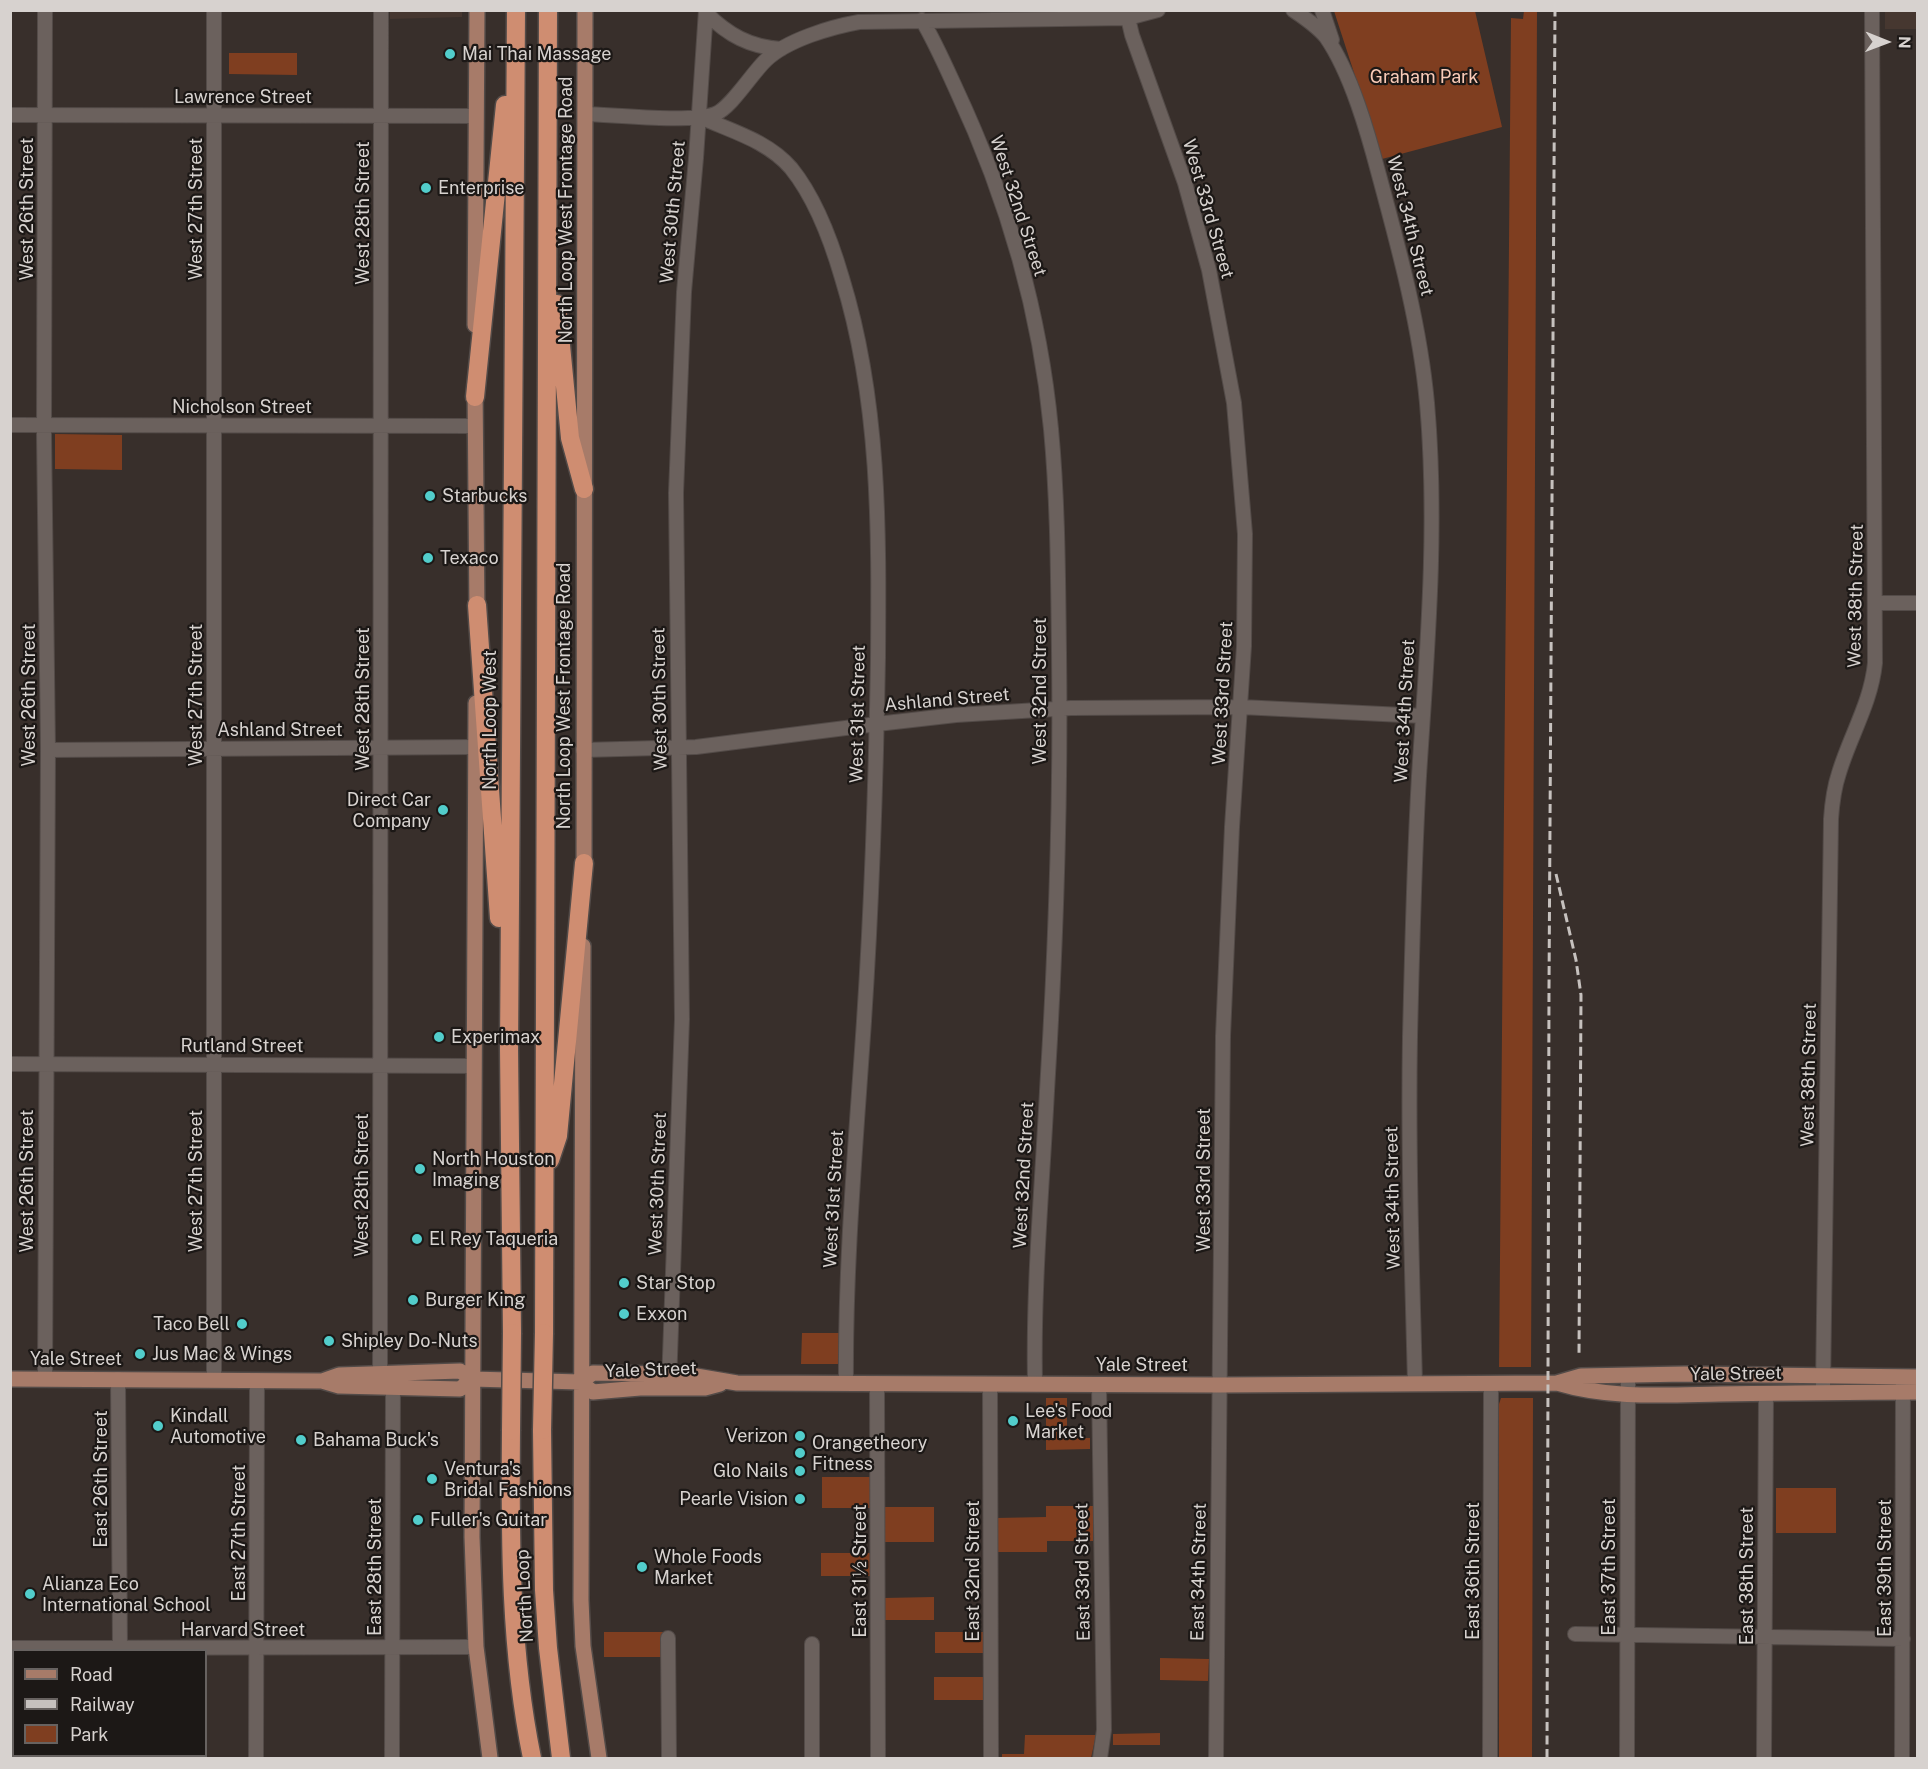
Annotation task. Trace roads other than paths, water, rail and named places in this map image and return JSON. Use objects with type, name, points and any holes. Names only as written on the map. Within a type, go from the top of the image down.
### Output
[{"type":"highway","points":[[475,397],[515,10]]},
{"type":"highway","name":"North Loop West","points":[[511,1431],[509,1048],[515,10]]},
{"type":"highway","points":[[545,1179],[548,10]]},
{"type":"highway","points":[[547,207],[570,438],[584,489]]},
{"type":"highway","points":[[477,605],[509,1048]]},
{"type":"highway","points":[[545,1179],[558,1136],[584,863]]},
{"type":"highway","name":"North Loop","points":[[545,1179],[542,1430],[544,1590],[548,1648],[561,1758]]},
{"type":"highway","name":"North Loop","points":[[511,1431],[510,1542],[514,1620],[526,1729],[532,1758]]},
{"type":"highway","points":[[526,1729],[527,1758]]},
{"type":"main road","points":[[477,10],[474,426],[477,605],[472,1529],[476,1647],[490,1758]]},
{"type":"main road","name":"North Loop West Frontage Road","points":[[585,10],[581,1600],[583,1646],[599,1758]]},
{"type":"main road","name":"Yale Street","points":[[10,1379],[322,1381],[339,1375],[387,1381],[460,1371],[472,1379],[580,1382],[593,1374],[669,1381],[696,1376],[727,1382],[1219,1385],[1557,1383],[1581,1376],[1685,1374],[1823,1375],[1910,1385]]},
{"type":"main road","points":[[1684,1395],[1685,1374]]},
{"type":"main road","name":"Yale Street","points":[[1557,1383],[1581,1390],[1628,1396],[1822,1392],[1910,1385]]},
{"type":"street","name":"West 26th Street","points":[[45,10],[48,750],[45,1379]]},
{"type":"street","name":"West 27th Street","points":[[213,1380],[214,10]]},
{"type":"street","name":"West 28th Street","points":[[381,10],[380,1065],[387,1381]]},
{"type":"street","points":[[586,114],[679,118],[715,114],[725,107],[767,59],[781,50],[838,26],[875,20],[1128,18],[1158,10]]},
{"type":"street","name":"West 34th Street","points":[[1293,10],[1316,26],[1335,54],[1351,88],[1371,146],[1413,314],[1427,401],[1432,541],[1416,821],[1410,1038],[1415,1383]]},
{"type":"street","name":"West 34th Street","points":[[1322,10],[1335,54]]},
{"type":"street","name":"West 38th Street","points":[[1822,1392],[1831,819],[1839,773],[1873,682],[1875,663],[1872,10]]},
{"type":"street","points":[[706,12],[736,38],[759,47],[781,50]]},
{"type":"street","name":"West 30th Street","points":[[669,1381],[682,1019],[676,493],[684,292],[706,12]]},
{"type":"street","name":"West 33rd Street","points":[[1128,18],[1197,225],[1209,270],[1229,368],[1237,430],[1245,534],[1246,586],[1241,707],[1232,827],[1224,1005],[1219,1385]]},
{"type":"street","name":"West 32nd Street","points":[[922,20],[972,124],[996,183],[1023,273],[1045,380],[1054,473],[1060,709],[1055,915],[1036,1270],[1035,1384]]},
{"type":"street","name":"Lawrence Street","points":[[10,115],[476,116]]},
{"type":"street","name":"West 31st Street","points":[[698,116],[734,130],[767,147],[790,167],[804,189],[835,254],[847,295],[868,391],[877,479],[877,724],[864,1017],[850,1212],[846,1383]]},
{"type":"street","name":"Nicholson Street","points":[[10,425],[474,426]]},
{"type":"street","points":[[1875,603],[1917,603]]},
{"type":"street","name":"Ashland Street","points":[[583,750],[680,748],[877,724],[1060,709],[1154,706],[1241,707],[1423,716]]},
{"type":"street","name":"Ashland Street","points":[[48,750],[476,747]]},
{"type":"street","name":"Rutland Street","points":[[10,1064],[474,1066]]},
{"type":"street","name":"East 37th Street","points":[[1627,1758],[1628,1375]]},
{"type":"street","name":"East 26th Street","points":[[118,1379],[120,1649]]},
{"type":"street","name":"East 27th Street","points":[[256,1758],[257,1380]]},
{"type":"street","name":"East 28th Street","points":[[387,1381],[393,1647],[392,1758]]},
{"type":"street","name":"East 31½ Street","points":[[877,1383],[878,1758]]},
{"type":"street","name":"East 32nd Street","points":[[990,1384],[991,1758]]},
{"type":"street","name":"East 36th Street","points":[[1490,1758],[1491,1384]]},
{"type":"street","name":"East 33rd Street","points":[[1099,1385],[1104,1730],[1100,1758]]},
{"type":"street","name":"East 34th Street","points":[[1216,1758],[1219,1385]]},
{"type":"street","name":"East 39th Street","points":[[1902,1758],[1910,1385]]},
{"type":"street","name":"East 38th Street","points":[[1764,1758],[1766,1393]]},
{"type":"street","points":[[1575,1634],[1903,1639]]},
{"type":"street","points":[[668,1638],[669,1758]]},
{"type":"street","points":[[812,1644],[812,1758]]},
{"type":"street","name":"Harvard Street","points":[[188,1649],[476,1647]]},
{"type":"street","name":"Harvard Street","points":[[10,1648],[65,1649]]},
{"type":"railway","points":[[1547,1758],[1555,10]]},
{"type":"railway","points":[[1556,874],[1576,960],[1581,995],[1579,1355]]},
{"type":"place","name":"Mai Thai Massage","points":[[450,54]]},
{"type":"place","name":"Enterprise","points":[[426,188]]},
{"type":"place","name":"Starbucks","points":[[430,496]]},
{"type":"place","name":"Texaco","points":[[428,558]]},
{"type":"place","name":"Direct Car Company","points":[[443,810]]},
{"type":"place","name":"Experimax","points":[[439,1037]]},
{"type":"place","name":"North Houston Imaging","points":[[420,1169]]},
{"type":"place","name":"El Rey Taqueria","points":[[417,1239]]},
{"type":"place","name":"Star Stop","points":[[624,1283]]},
{"type":"place","name":"Burger King","points":[[413,1300]]},
{"type":"place","name":"Exxon","points":[[624,1314]]},
{"type":"place","name":"Taco Bell","points":[[242,1324]]},
{"type":"place","name":"Shipley Do-Nuts","points":[[329,1341]]},
{"type":"place","name":"Jus Mac & Wings","points":[[140,1354]]},
{"type":"place","name":"Lee's Food Market","points":[[1013,1421]]},
{"type":"place","name":"Kindall Automotive","points":[[158,1426]]},
{"type":"place","name":"Verizon","points":[[800,1436]]},
{"type":"place","name":"Bahama Buck's","points":[[301,1440]]},
{"type":"place","name":"Orangetheory Fitness","points":[[800,1453]]},
{"type":"place","name":"Glo Nails","points":[[800,1471]]},
{"type":"place","name":"Ventura's Bridal Fashions","points":[[432,1479]]},
{"type":"place","name":"Pearle Vision","points":[[800,1499]]},
{"type":"place","name":"Fuller's Guitar","points":[[418,1520]]},
{"type":"place","name":"Whole Foods Market","points":[[642,1567]]},
{"type":"place","name":"Alianza Eco International School","points":[[30,1594]]},
{"type":"park label","name":"Graham Park","points":[[1424,77]]}]
